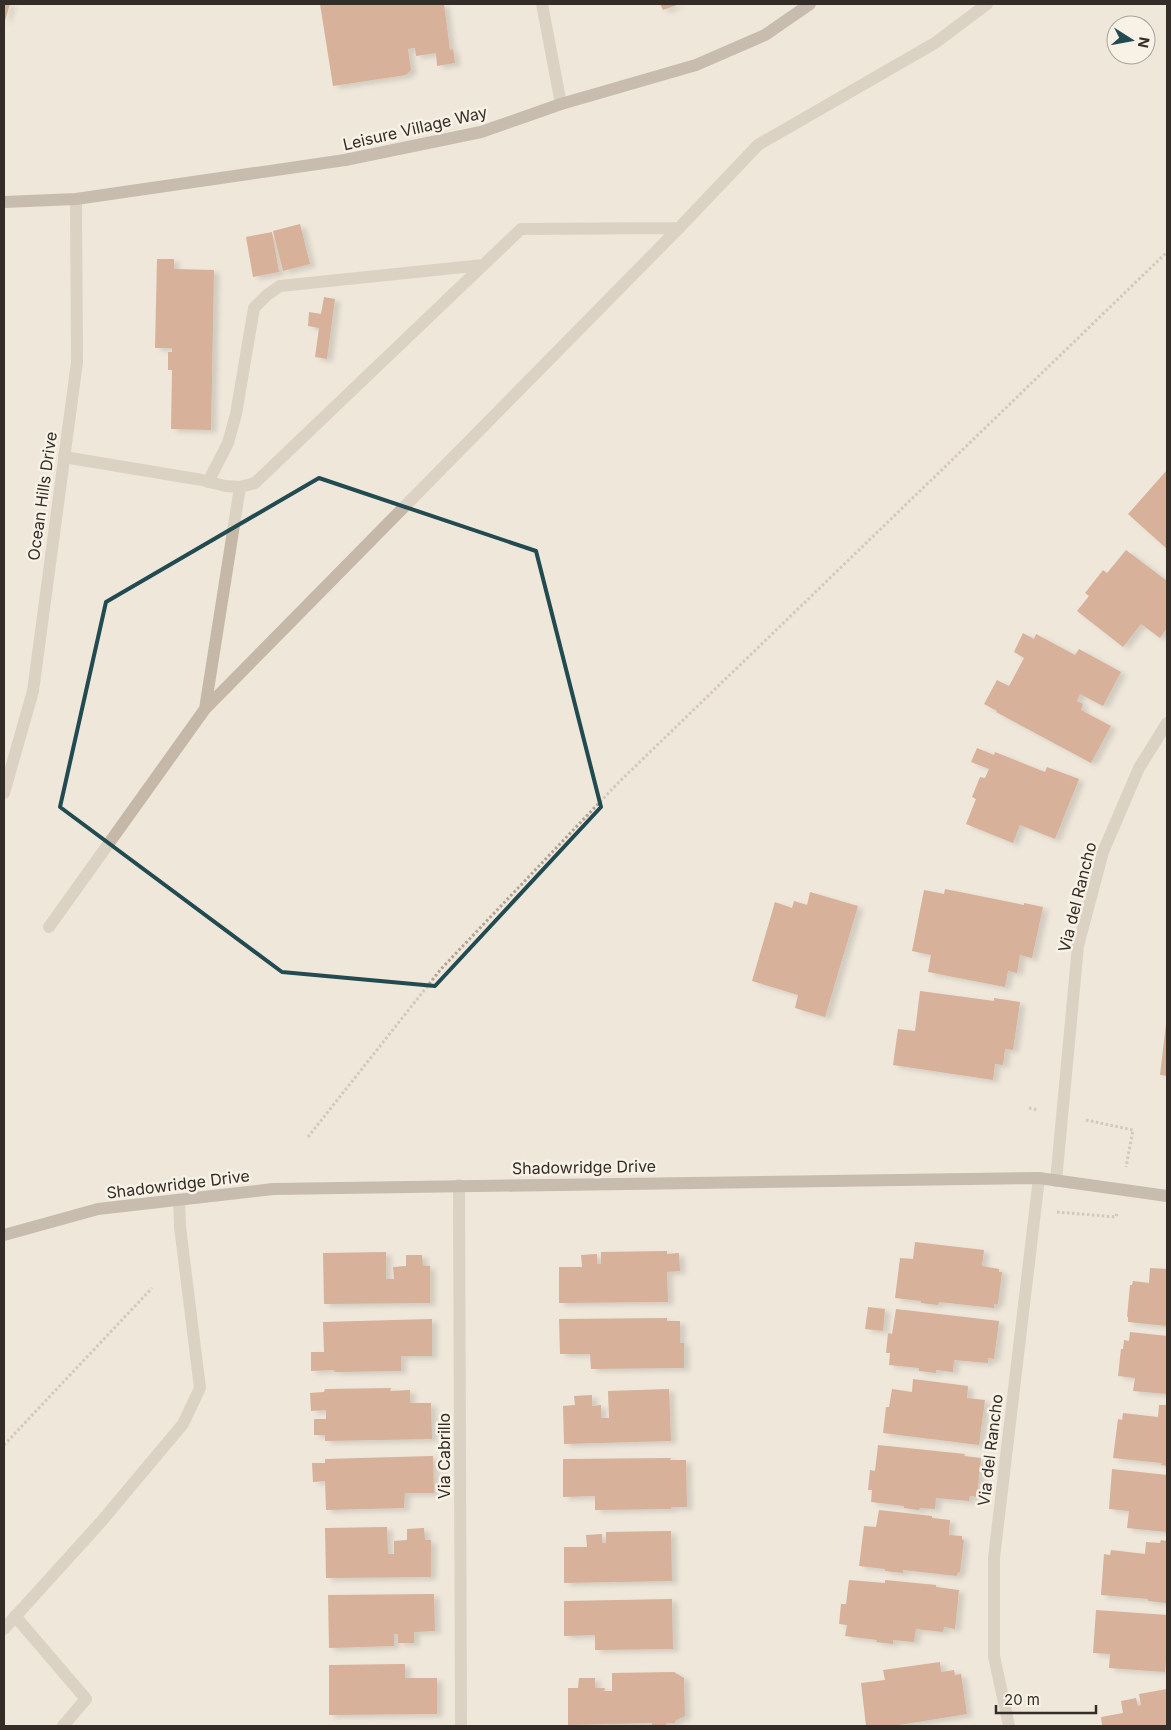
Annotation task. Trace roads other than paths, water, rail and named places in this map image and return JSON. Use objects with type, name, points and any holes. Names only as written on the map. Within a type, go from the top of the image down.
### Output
[{"type":"street","points":[[542,4],[561,104]]},
{"type":"street","name":"Leisure Village Way","points":[[4,202],[76,199],[346,160],[481,132],[561,104],[696,65],[765,35],[810,4]]},
{"type":"street","points":[[49,927],[205,709],[680,228],[758,145],[935,43],[987,4]]},
{"type":"street","name":"Ocean Hills Drive","points":[[4,793],[33,691],[77,362],[76,199]]},
{"type":"street","points":[[64,457],[240,488],[255,483],[521,229],[680,228]]},
{"type":"street","points":[[208,482],[228,443],[236,414],[254,308],[267,295],[280,286],[483,265]]},
{"type":"street","points":[[205,709],[240,488]]},
{"type":"street","name":"Via del Rancho","points":[[1056,1181],[1078,946],[1103,852],[1139,768],[1167,723]]},
{"type":"street","name":"Via del Rancho","points":[[1009,1726],[994,1656],[994,1558],[1039,1178]]},
{"type":"street","name":"Shadowridge Drive","points":[[4,1235],[98,1209],[273,1188],[1039,1178],[1167,1196]]},
{"type":"street","name":"Via Cabrillo","points":[[459,1185],[461,1726]]},
{"type":"street","points":[[4,1629],[100,1523],[183,1424],[200,1388],[180,1227],[179,1200]]},
{"type":"street","points":[[16,1616],[86,1699],[63,1726]]}]
